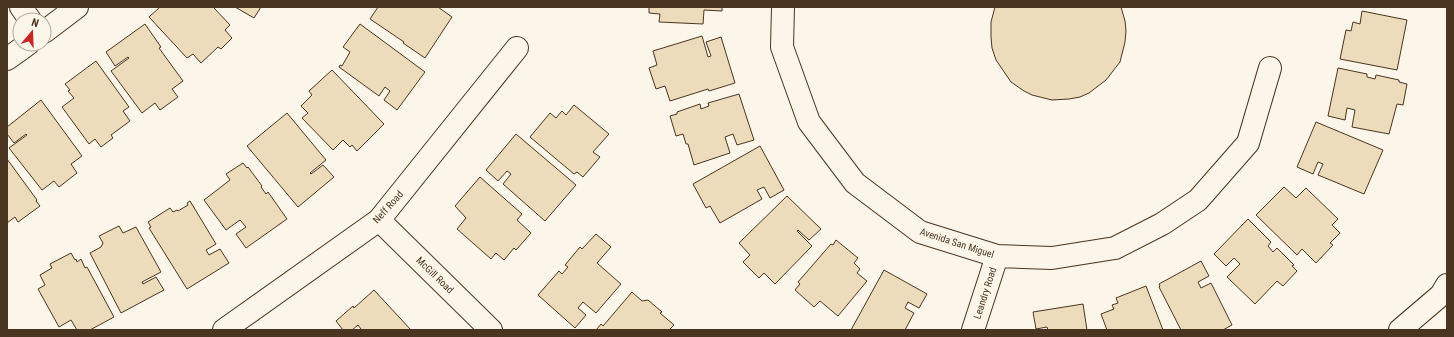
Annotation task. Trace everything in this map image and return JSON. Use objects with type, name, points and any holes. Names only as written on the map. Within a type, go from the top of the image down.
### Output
[{"type":"street","points":[[52,26],[77,7]]},
{"type":"street","name":"Avenida San Miguel","points":[[783,7],[782,47],[809,122],[855,183],[920,232],[997,256],[1052,258],[1115,248],[1168,220],[1198,200],[1248,143],[1270,68]]},
{"type":"street","name":"Neff Road","points":[[224,330],[379,220],[516,48]]},
{"type":"street","points":[[7,59],[17,52]]},
{"type":"street","name":"McGill Road","points":[[379,220],[491,330]]},
{"type":"street","name":"Leandry Road","points":[[973,330],[997,256]]},
{"type":"street","points":[[1400,330],[1441,295],[1447,285]]},
{"type":"building","points":[[160,7],[213,7],[230,25],[225,30],[232,38],[221,49],[218,47],[201,63],[193,54],[187,58],[149,17]]},
{"type":"building","points":[[235,7],[261,7],[254,18]]},
{"type":"building","points":[[378,7],[438,7],[452,17],[425,58],[370,19]]},
{"type":"building","points":[[649,7],[722,7],[722,11],[704,10],[703,24],[659,22],[660,14],[649,13]]},
{"type":"building","points":[[995,7],[1121,7],[1126,31],[1120,62],[1106,80],[1089,93],[1080,97],[1052,100],[1032,95],[1011,82],[996,60],[992,48],[991,37],[991,22]]},
{"type":"building","points":[[1362,11],[1407,20],[1397,70],[1340,59],[1346,30],[1351,31],[1353,22],[1360,24]]},
{"type":"building","points":[[145,24],[161,47],[159,48],[183,81],[172,89],[178,97],[160,110],[155,103],[142,113],[111,71],[129,58],[128,57],[115,66],[106,52]]},
{"type":"building","points":[[360,24],[425,72],[397,110],[384,100],[390,91],[385,87],[379,96],[339,67],[340,65],[342,66],[350,52],[343,47]]},
{"type":"building","points":[[702,36],[708,57],[711,56],[706,42],[721,37],[735,83],[709,91],[708,89],[670,101],[665,86],[656,89],[649,68],[657,65],[653,51]]},
{"type":"building","points":[[96,61],[129,107],[123,111],[130,121],[111,135],[113,138],[101,147],[95,139],[89,144],[62,107],[74,98],[68,91],[70,90],[65,84]]},
{"type":"building","points":[[1338,68],[1367,74],[1367,77],[1375,79],[1376,75],[1399,80],[1399,82],[1407,84],[1403,105],[1397,104],[1389,134],[1352,127],[1355,110],[1347,108],[1345,120],[1328,116]]},
{"type":"building","points":[[332,70],[384,124],[357,151],[352,145],[350,147],[343,140],[333,150],[302,118],[308,113],[301,106],[312,95],[309,91]]},
{"type":"building","points":[[739,94],[754,140],[737,145],[733,134],[725,137],[730,153],[694,165],[688,144],[686,144],[683,134],[676,136],[670,116],[700,104],[701,109],[709,106],[708,103]]},
{"type":"building","points":[[41,100],[82,156],[71,164],[77,173],[59,187],[54,181],[42,190],[9,148],[27,135],[26,134],[14,143],[7,134],[7,127]]},
{"type":"building","points":[[574,105],[609,134],[593,152],[600,157],[583,177],[577,172],[574,174],[530,137],[550,113],[556,118],[562,111],[566,115]]},
{"type":"building","points":[[287,113],[326,160],[310,173],[311,174],[323,165],[334,177],[298,207],[247,146]]},
{"type":"building","points":[[1316,122],[1383,150],[1364,194],[1318,175],[1323,164],[1318,162],[1313,174],[1297,167]]},
{"type":"building","points":[[516,134],[576,185],[545,221],[503,184],[511,174],[507,171],[498,181],[486,170]]},
{"type":"building","points":[[760,146],[784,190],[770,198],[764,187],[757,190],[762,199],[720,223],[710,206],[706,208],[693,184]]},
{"type":"building","points":[[7,159],[40,206],[18,222],[15,217],[7,223]]},
{"type":"building","points":[[243,163],[247,168],[248,167],[266,194],[268,192],[287,219],[246,248],[236,234],[246,227],[240,220],[226,230],[204,200],[230,180],[226,174]]},
{"type":"building","points":[[480,177],[522,214],[517,220],[531,233],[516,250],[514,248],[504,260],[496,253],[491,259],[457,229],[466,218],[455,206]]},
{"type":"building","points":[[1284,187],[1296,198],[1306,188],[1338,219],[1332,225],[1340,233],[1330,243],[1333,245],[1316,263],[1302,249],[1297,255],[1256,215]]},
{"type":"building","points":[[787,196],[821,229],[809,240],[798,230],[797,231],[812,246],[775,284],[764,273],[759,278],[743,262],[750,255],[739,243]]},
{"type":"building","points":[[190,201],[216,244],[206,250],[209,255],[220,249],[229,263],[187,289],[149,228],[151,227],[148,222],[170,208],[173,212],[178,211],[188,205],[187,203]]},
{"type":"building","points":[[1248,219],[1271,242],[1268,246],[1273,252],[1277,248],[1294,265],[1292,266],[1297,271],[1283,286],[1277,281],[1255,304],[1227,277],[1240,264],[1234,258],[1226,266],[1214,254]]},
{"type":"building","points":[[119,226],[123,233],[136,227],[161,272],[142,282],[143,284],[156,277],[164,290],[121,313],[90,253],[101,247],[103,243],[99,236]]},
{"type":"building","points":[[596,234],[611,247],[597,263],[621,284],[596,313],[583,302],[578,308],[586,315],[575,328],[538,295],[559,271],[562,274],[568,267],[565,265],[580,247],[582,249]]},
{"type":"building","points":[[836,240],[858,258],[854,263],[860,269],[857,273],[867,281],[838,316],[820,301],[814,307],[795,290],[800,284],[798,282]]},
{"type":"building","points":[[71,253],[77,262],[81,259],[85,268],[87,267],[114,317],[90,330],[77,330],[71,320],[59,327],[38,289],[45,285],[40,275],[52,268],[50,264]]},
{"type":"building","points":[[1201,261],[1209,276],[1198,282],[1201,288],[1211,283],[1232,325],[1223,330],[1181,330],[1159,287],[1159,284]]},
{"type":"building","points":[[884,270],[927,294],[919,308],[908,302],[905,308],[914,313],[905,330],[851,330]]},
{"type":"building","points":[[1146,286],[1163,330],[1107,330],[1101,314],[1114,309],[1112,305],[1118,303],[1116,298]]},
{"type":"building","points":[[374,290],[411,330],[360,330],[361,329],[358,325],[352,330],[343,330],[336,321],[353,306],[354,308]]},
{"type":"building","points":[[632,292],[642,301],[648,300],[674,325],[669,330],[596,330],[601,324],[603,326]]},
{"type":"building","points":[[1083,304],[1087,330],[1048,330],[1047,327],[1036,329],[1033,312]]}]
